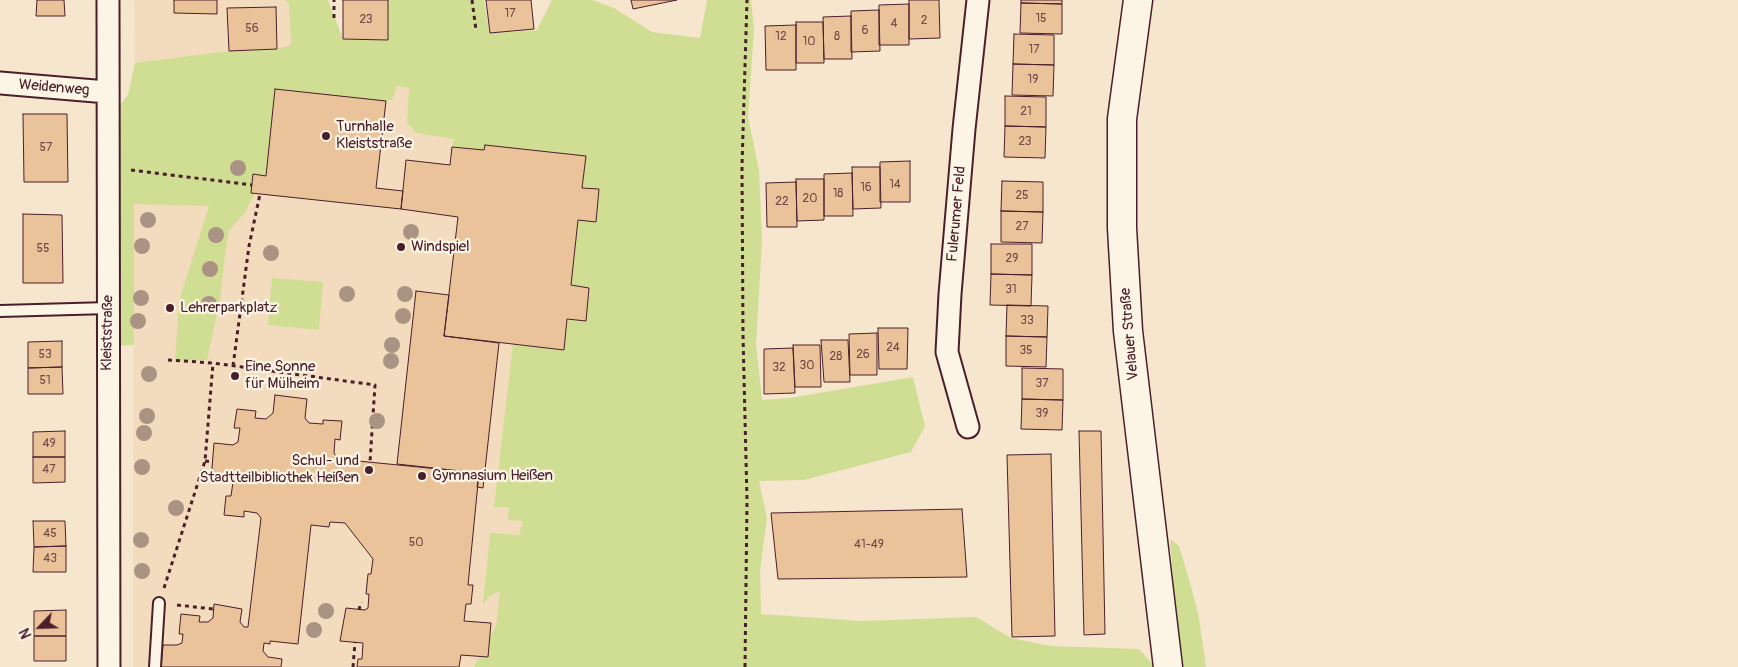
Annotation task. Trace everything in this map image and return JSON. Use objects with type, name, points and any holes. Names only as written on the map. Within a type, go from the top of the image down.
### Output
[{"type":"main road","name":"Velauer Straße","points":[[1138,0],[1122,119],[1122,228],[1128,331],[1168,667]]},
{"type":"street","name":"Kleiststraße","points":[[108,0],[109,667]]},
{"type":"street","name":"Fulerumer Feld","points":[[968,427],[947,352],[963,138],[978,0]]},
{"type":"street","name":"Weidenweg","points":[[0,83],[107,92]]},
{"type":"lane","points":[[0,311],[109,308]]},
{"type":"lane","points":[[155,667],[159,603]]},
{"type":"path","points":[[334,0],[334,18]]},
{"type":"path","points":[[472,0],[476,30]]},
{"type":"path","points":[[745,667],[747,501],[743,335],[742,166],[746,0]]},
{"type":"path","points":[[108,167],[252,185]]},
{"type":"path","points":[[233,366],[249,246],[260,194]]},
{"type":"path","points":[[168,360],[213,363],[375,385],[370,462]]},
{"type":"path","points":[[213,363],[205,461],[159,603],[214,609]]},
{"type":"path","points":[[205,461],[212,462]]},
{"type":"path","points":[[359,610],[361,602]]},
{"type":"path","points":[[353,667],[355,642]]},
{"type":"shaded area","name":"Gymnasium Heißen","points":[[134,0],[298,0],[300,60],[702,46],[536,667],[133,667],[134,67],[262,62],[135,63]]},
{"type":"green space","points":[[285,0],[328,0],[343,39],[388,40],[388,0],[484,0],[489,30],[494,33],[537,30],[552,0],[592,0],[614,8],[652,32],[700,38],[707,0],[751,0],[754,29],[748,117],[759,170],[762,241],[756,344],[762,400],[790,398],[913,377],[925,426],[911,452],[804,480],[759,481],[767,518],[760,571],[761,614],[861,621],[976,617],[1011,638],[1050,646],[1139,649],[1155,667],[474,667],[496,626],[500,591],[489,596],[483,605],[490,533],[519,535],[523,521],[508,520],[509,507],[494,507],[513,344],[564,350],[567,319],[586,320],[589,288],[571,285],[578,220],[596,222],[599,189],[582,188],[485,145],[484,150],[452,147],[454,139],[417,133],[407,123],[409,88],[397,86],[392,100],[386,101],[264,176],[244,214],[229,230],[220,298],[207,360],[175,361],[179,301],[209,206],[134,204],[134,345],[114,346],[113,260],[119,191],[108,119],[128,95],[135,63],[229,51],[277,49],[291,45],[289,4]]},
{"type":"green space","points":[[272,278],[323,282],[319,330],[268,325]]},
{"type":"green space","points":[[1170,539],[1179,546],[1192,590],[1199,618],[1206,667],[1181,667]]},
{"type":"building","points":[[37,0],[64,0],[65,16],[36,16]]},
{"type":"building","points":[[174,0],[217,0],[217,14],[174,13]]},
{"type":"building","points":[[343,0],[388,0],[388,40],[343,39]]},
{"type":"building","points":[[486,0],[531,0],[534,29],[490,33]]},
{"type":"building","points":[[631,0],[677,0],[633,9]]},
{"type":"building","points":[[909,0],[939,0],[940,38],[909,39]]},
{"type":"building","points":[[1021,0],[1062,0],[1062,4],[1021,3]]},
{"type":"building","points":[[1021,3],[1062,4],[1062,34],[1020,33]]},
{"type":"building","points":[[909,4],[909,45],[879,45],[879,5]]},
{"type":"building","points":[[276,7],[277,49],[229,51],[227,8]]},
{"type":"building","points":[[879,10],[880,51],[851,52],[851,11]]},
{"type":"building","points":[[851,16],[852,59],[824,59],[823,17]]},
{"type":"building","points":[[796,22],[823,22],[824,63],[796,63]]},
{"type":"building","points":[[796,25],[796,70],[766,70],[765,26]]},
{"type":"building","points":[[1014,34],[1054,35],[1054,65],[1013,64]]},
{"type":"building","points":[[1013,64],[1054,65],[1053,96],[1012,95]]},
{"type":"building","name":"Turnhalle Kleiststraße","points":[[275,89],[386,101],[376,188],[403,191],[401,209],[251,193],[253,174],[266,176]]},
{"type":"building","points":[[1005,96],[1046,97],[1046,127],[1005,126]]},
{"type":"building","points":[[23,114],[67,114],[68,182],[24,182]]},
{"type":"building","points":[[1005,126],[1046,127],[1045,158],[1004,157]]},
{"type":"building","points":[[485,145],[586,156],[582,188],[599,189],[596,222],[578,220],[571,285],[589,288],[586,321],[567,319],[564,350],[444,336],[458,217],[401,209],[406,160],[450,165],[452,147],[484,150]]},
{"type":"building","points":[[910,161],[910,202],[880,202],[880,162]]},
{"type":"building","points":[[852,167],[880,167],[881,208],[853,209]]},
{"type":"building","points":[[852,173],[853,216],[824,216],[824,174]]},
{"type":"building","points":[[796,179],[824,179],[824,220],[797,221]]},
{"type":"building","points":[[1002,181],[1043,182],[1043,212],[1001,211]]},
{"type":"building","points":[[796,182],[797,227],[767,227],[766,183]]},
{"type":"building","points":[[1001,211],[1043,212],[1042,243],[1001,242]]},
{"type":"building","points":[[23,214],[62,215],[63,283],[23,283]]},
{"type":"building","points":[[991,244],[1032,244],[1032,275],[991,274]]},
{"type":"building","points":[[991,274],[1032,275],[1031,306],[990,305]]},
{"type":"building","points":[[416,291],[449,295],[444,336],[499,343],[483,488],[477,487],[479,473],[397,464]]},
{"type":"building","points":[[1007,305],[1048,306],[1047,337],[1006,336]]},
{"type":"building","points":[[878,328],[908,328],[907,369],[879,369]]},
{"type":"building","points":[[877,333],[877,375],[850,375],[849,334]]},
{"type":"building","points":[[1006,336],[1047,337],[1046,367],[1006,366]]},
{"type":"building","points":[[821,340],[848,340],[850,382],[824,382]]},
{"type":"building","points":[[62,341],[62,367],[28,368],[28,342]]},
{"type":"building","points":[[793,345],[820,345],[821,387],[795,387]]},
{"type":"building","points":[[793,348],[795,393],[764,394],[764,349]]},
{"type":"building","points":[[62,367],[63,394],[28,394],[28,368]]},
{"type":"building","points":[[1022,368],[1063,369],[1063,400],[1022,399]]},
{"type":"building","name":"Gymnasium Heißen","points":[[275,395],[307,399],[305,418],[309,423],[323,424],[323,420],[342,421],[340,440],[335,439],[334,453],[338,459],[479,473],[468,585],[473,585],[471,604],[466,604],[464,621],[491,623],[488,657],[461,655],[459,667],[357,667],[358,659],[362,659],[363,643],[340,641],[346,608],[365,610],[368,608],[369,594],[366,594],[368,574],[371,574],[373,559],[345,523],[330,522],[329,527],[311,525],[298,644],[270,641],[270,644],[264,643],[263,651],[268,657],[282,659],[281,667],[161,667],[163,645],[182,643],[183,634],[179,634],[181,614],[200,616],[199,622],[208,622],[213,618],[214,604],[242,609],[240,622],[244,627],[248,627],[261,518],[257,513],[244,511],[244,517],[224,515],[226,496],[231,496],[233,482],[211,480],[214,443],[233,445],[238,442],[240,428],[234,428],[237,409],[256,411],[255,418],[266,419],[273,413]]},
{"type":"building","points":[[1022,399],[1063,400],[1062,430],[1021,429]]},
{"type":"building","points":[[65,431],[65,457],[33,457],[33,432]]},
{"type":"building","points":[[1079,431],[1101,431],[1105,634],[1084,635]]},
{"type":"building","points":[[1051,454],[1055,636],[1012,637],[1007,455]]},
{"type":"building","points":[[33,457],[65,457],[65,482],[33,483]]},
{"type":"building","points":[[962,509],[967,577],[778,579],[771,513]]},
{"type":"building","points":[[33,521],[65,521],[66,546],[34,547]]},
{"type":"building","points":[[66,546],[66,572],[33,572],[34,547]]},
{"type":"building","points":[[66,610],[66,636],[34,636],[34,611]]},
{"type":"building","points":[[34,636],[66,636],[66,661],[34,661]]},
{"type":"place","name":"Turnhalle Kleiststraße","points":[[326,136]]},
{"type":"place","name":"Windspiel","points":[[401,247]]},
{"type":"place","name":"Lehrerparkplatz","points":[[170,308]]},
{"type":"place","name":"Eine Sonne für Mülheim","points":[[235,376]]},
{"type":"place","name":"Schul- und Stadtteilbibliothek Heißen","points":[[369,470]]},
{"type":"place","name":"Gymnasium Heißen","points":[[422,476]]}]
